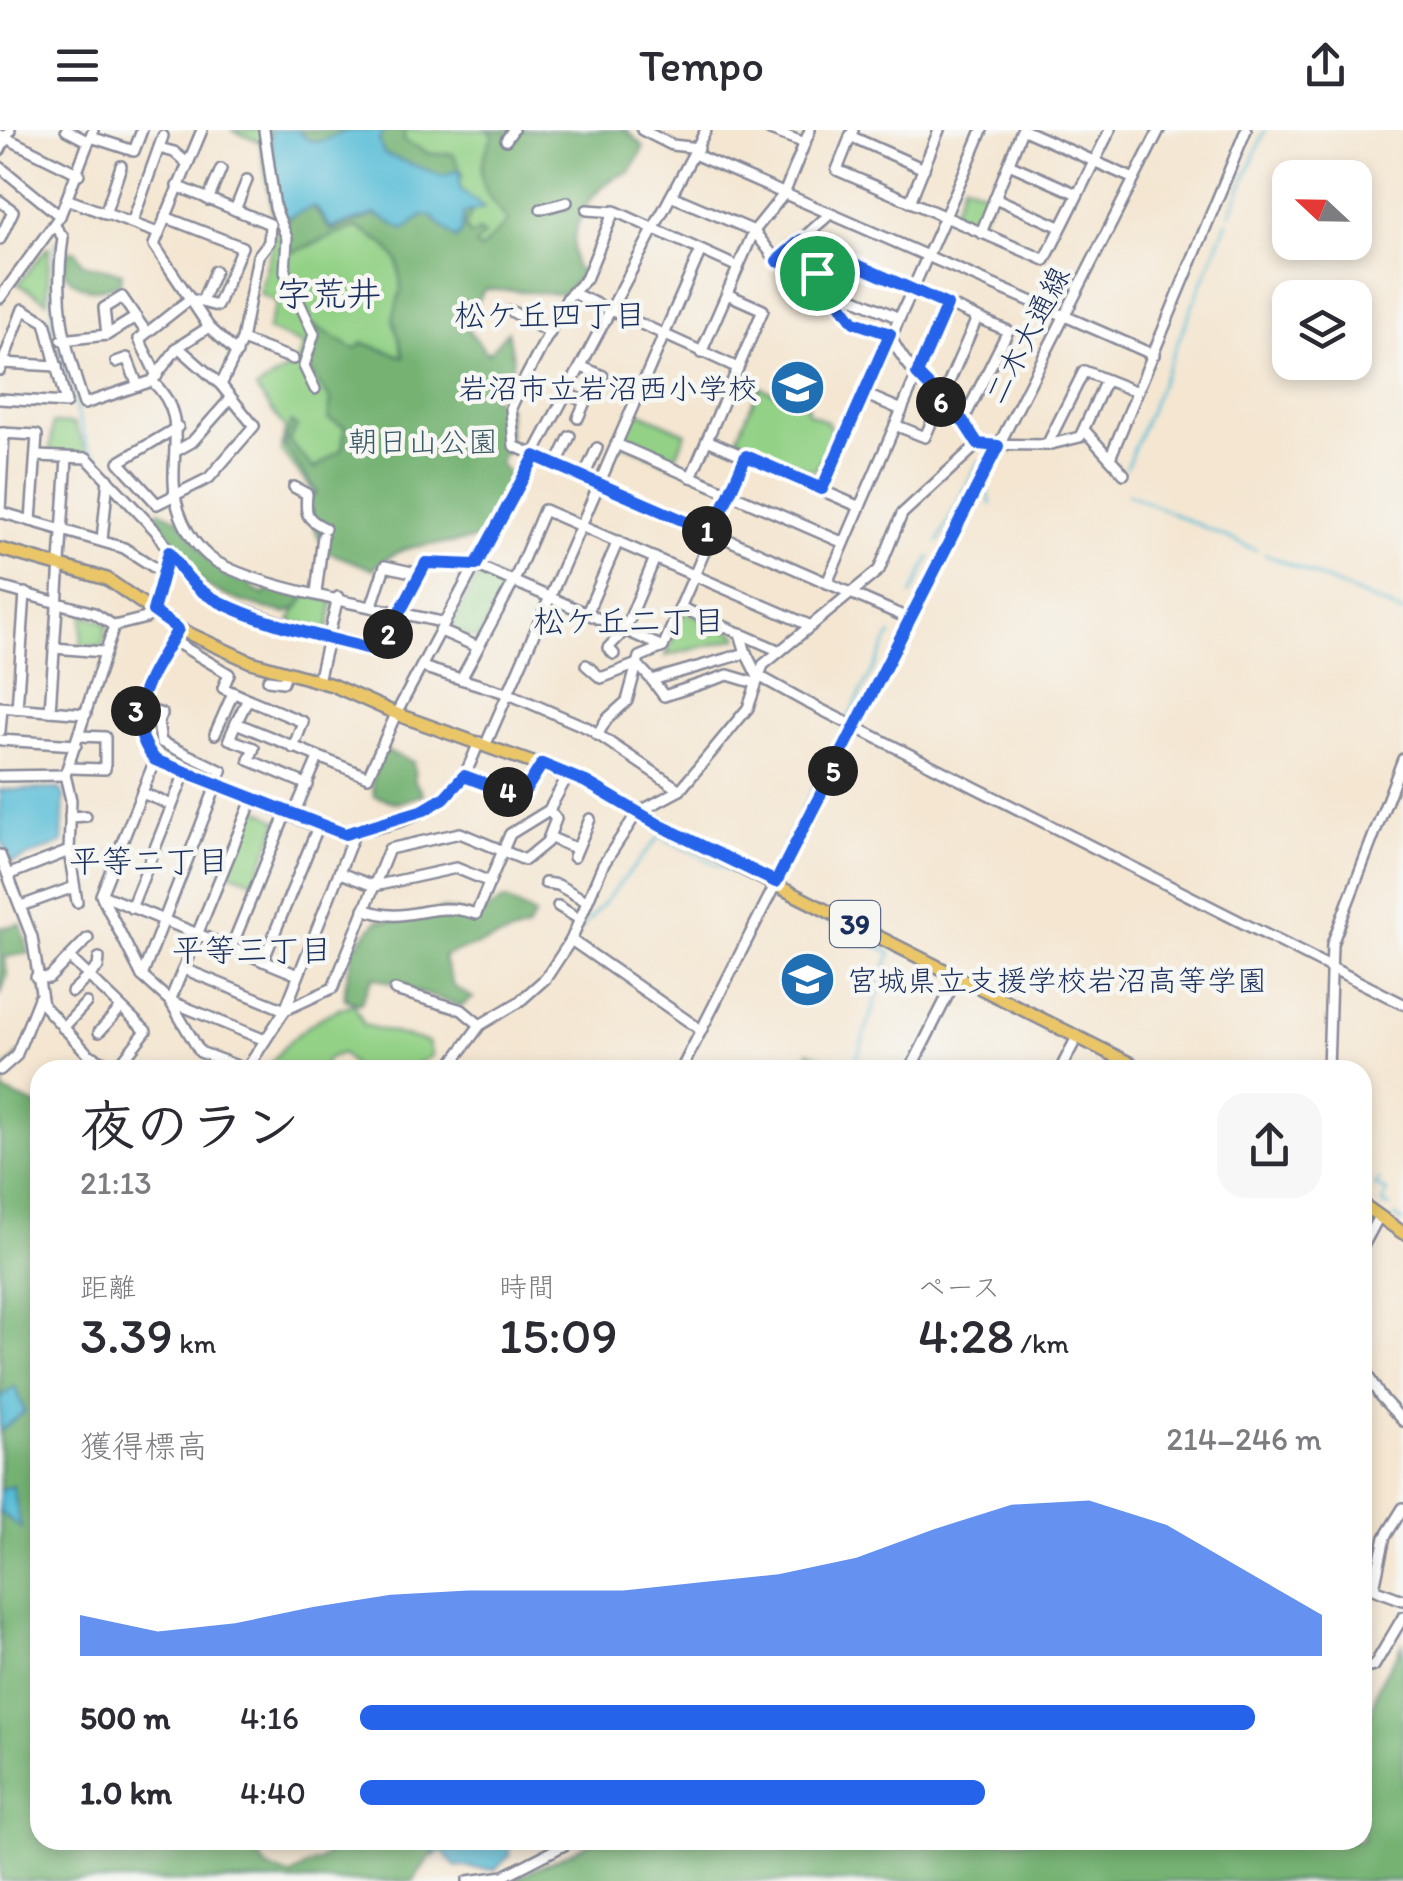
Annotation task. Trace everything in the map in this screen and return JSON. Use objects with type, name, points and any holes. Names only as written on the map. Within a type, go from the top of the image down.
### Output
[{"type":"main road","name":"39","points":[[0,549],[116,584],[153,611],[175,635],[286,674],[318,680],[396,714],[568,774],[637,813],[1124,1060]]},
{"type":"main road","points":[[1372,1211],[1403,1233]]},
{"type":"street","points":[[66,130],[134,151],[142,130]]},
{"type":"street","points":[[202,130],[154,245],[196,300],[209,327],[236,353]]},
{"type":"street","points":[[264,130],[276,208],[287,238],[285,272],[314,334],[304,366],[315,389]]},
{"type":"street","points":[[506,140],[513,130]]},
{"type":"street","points":[[642,130],[1154,355]]},
{"type":"street","points":[[236,723],[368,777],[396,714],[706,130]]},
{"type":"street","points":[[770,130],[805,143]]},
{"type":"street","points":[[701,353],[754,231],[784,194],[810,130]]},
{"type":"street","points":[[822,489],[890,334],[930,257],[982,130]]},
{"type":"street","points":[[981,232],[1023,130],[1134,179]]},
{"type":"street","points":[[924,168],[852,133],[836,170],[1044,260],[1110,130]]},
{"type":"street","name":"二木大通線","points":[[686,1060],[1158,130]]},
{"type":"street","points":[[1110,458],[1246,130]]},
{"type":"street","points":[[910,202],[935,131]]},
{"type":"street","points":[[0,150],[5,134],[79,174]]},
{"type":"street","points":[[132,223],[163,136]]},
{"type":"street","points":[[0,298],[69,200],[91,137]]},
{"type":"street","points":[[159,148],[174,152],[187,163]]},
{"type":"street","points":[[1009,164],[1077,194]]},
{"type":"street","points":[[104,214],[121,166]]},
{"type":"street","points":[[0,168],[57,221],[63,238],[59,277],[62,340],[84,404],[154,378],[178,347],[209,327]]},
{"type":"street","points":[[208,200],[221,169]]},
{"type":"street","points":[[234,210],[247,180]]},
{"type":"street","points":[[178,186],[270,224],[269,242],[258,256],[242,340],[221,385]]},
{"type":"street","points":[[674,196],[754,231],[777,261],[808,268],[830,288],[854,322],[890,334],[917,374],[963,421],[978,444]]},
{"type":"street","points":[[995,198],[1060,227]]},
{"type":"street","points":[[69,200],[158,233]]},
{"type":"street","points":[[0,201],[13,212],[0,239]]},
{"type":"street","points":[[541,208],[553,209],[567,202]]},
{"type":"street","points":[[588,210],[614,211],[738,267]]},
{"type":"street","points":[[614,211],[586,279],[568,297],[511,408],[514,446],[910,619]]},
{"type":"street","points":[[777,261],[830,214]]},
{"type":"street","points":[[165,217],[242,248],[216,306],[196,300]]},
{"type":"street","points":[[801,240],[1008,331],[963,421]]},
{"type":"street","points":[[338,834],[424,810],[444,798],[464,776],[508,694],[700,252]]},
{"type":"street","points":[[214,270],[196,300],[138,339],[178,428],[174,497],[185,526],[206,554],[243,576],[400,612],[443,627],[478,647]]},
{"type":"street","points":[[830,288],[899,318]]},
{"type":"street","points":[[575,294],[611,314],[738,368]]},
{"type":"street","points":[[691,477],[763,310],[727,294]]},
{"type":"street","points":[[108,335],[104,308],[122,297],[146,332]]},
{"type":"street","points":[[827,583],[947,305]]},
{"type":"street","points":[[0,398],[66,404],[46,322],[23,308],[1,366],[56,366]]},
{"type":"street","points":[[510,311],[550,333]]},
{"type":"street","points":[[62,340],[108,335],[136,317]]},
{"type":"street","points":[[895,426],[925,438],[977,318]]},
{"type":"street","points":[[0,321],[14,327]]},
{"type":"street","points":[[242,340],[293,359]]},
{"type":"street","points":[[178,347],[221,385],[254,426],[223,466],[157,504],[119,462],[178,428]]},
{"type":"street","points":[[268,366],[274,352]]},
{"type":"street","points":[[116,362],[127,358],[138,386]]},
{"type":"street","points":[[582,367],[603,376]]},
{"type":"street","points":[[1047,445],[1084,371],[1137,392]]},
{"type":"street","points":[[454,1060],[480,1025],[534,991],[571,940],[586,902],[637,813],[680,790],[748,708],[756,679],[780,651],[879,570],[902,514],[978,444],[1068,444],[1086,432],[1106,380]]},
{"type":"street","points":[[568,394],[585,402],[578,418]]},
{"type":"street","points":[[864,394],[902,410]]},
{"type":"street","points":[[178,450],[192,442],[230,398]]},
{"type":"street","points":[[1086,432],[1124,474]]},
{"type":"street","points":[[30,521],[37,435],[2,433],[0,512],[30,521],[102,540],[162,572]]},
{"type":"street","points":[[556,466],[570,436]]},
{"type":"street","points":[[707,440],[860,506]]},
{"type":"street","points":[[616,444],[844,543]]},
{"type":"street","points":[[583,478],[596,448]]},
{"type":"street","points":[[36,456],[87,458],[156,532],[184,575],[213,598],[328,638],[379,651],[426,563],[476,565],[663,647]]},
{"type":"street","points":[[597,735],[607,719],[627,702],[639,657],[663,647],[746,456]]},
{"type":"street","points":[[50,711],[67,458]]},
{"type":"street","points":[[102,540],[108,480]]},
{"type":"street","points":[[294,486],[307,494],[305,513],[324,532],[316,593]]},
{"type":"street","points":[[461,679],[514,581],[544,510],[812,626]]},
{"type":"street","points":[[587,613],[618,541]]},
{"type":"street","points":[[0,587],[94,614],[114,626],[146,618],[153,611],[169,552]]},
{"type":"street","points":[[614,654],[608,648],[625,630],[655,558]]},
{"type":"street","points":[[372,605],[385,566],[420,574]]},
{"type":"street","points":[[17,709],[25,593]]},
{"type":"street","points":[[318,680],[338,598]]},
{"type":"street","points":[[680,607],[780,651]]},
{"type":"street","points":[[78,902],[69,851],[68,772],[114,626]]},
{"type":"street","points":[[740,634],[756,679]]},
{"type":"street","points":[[293,748],[303,722],[223,688],[228,674],[175,635],[137,706],[140,738],[155,760],[338,834],[347,839],[348,849]]},
{"type":"street","points":[[54,648],[104,652]]},
{"type":"street","points":[[652,680],[746,653]]},
{"type":"street","points":[[586,665],[601,678],[637,664]]},
{"type":"street","points":[[637,664],[664,696],[728,676],[756,679],[1403,1004]]},
{"type":"street","points":[[422,667],[508,694],[597,735],[680,790]]},
{"type":"street","points":[[268,680],[283,682],[286,674]]},
{"type":"street","points":[[215,734],[233,692]]},
{"type":"street","points":[[248,699],[229,739],[254,748],[249,760],[308,785]]},
{"type":"street","points":[[137,706],[162,714],[158,722],[161,742],[222,771],[142,976]]},
{"type":"street","points":[[0,731],[1,708],[86,714]]},
{"type":"street","points":[[0,740],[105,737],[105,768],[0,776]]},
{"type":"street","points":[[231,948],[318,758]]},
{"type":"street","points":[[1328,1060],[1331,967],[1338,927],[1403,759]]},
{"type":"street","points":[[155,760],[101,894],[142,976],[170,1001],[200,1052],[221,1060]]},
{"type":"street","points":[[464,776],[521,797],[542,764]]},
{"type":"street","points":[[131,908],[185,773]]},
{"type":"street","points":[[364,909],[388,919],[449,905],[476,914],[513,830],[549,810],[568,774]]},
{"type":"street","points":[[142,793],[172,806]]},
{"type":"street","points":[[170,1001],[252,800]]},
{"type":"street","points":[[184,969],[285,1010],[333,988],[389,849],[460,833],[525,860],[549,836],[556,819],[549,810]]},
{"type":"street","points":[[70,817],[86,816]]},
{"type":"street","points":[[549,836],[576,853],[590,819]]},
{"type":"street","points":[[264,961],[318,827]]},
{"type":"street","points":[[253,1060],[285,1010],[356,832]]},
{"type":"street","points":[[0,886],[10,876],[69,851]]},
{"type":"street","points":[[0,855],[32,937],[39,998],[62,1028],[88,1054],[100,1060]]},
{"type":"street","points":[[340,872],[374,886],[456,868],[490,882]]},
{"type":"street","points":[[545,884],[558,884],[586,902]]},
{"type":"street","points":[[21,906],[74,887]]},
{"type":"street","points":[[101,894],[298,975]]},
{"type":"street","points":[[558,906],[579,919]]},
{"type":"street","points":[[36,978],[50,978],[88,938]]},
{"type":"street","points":[[571,940],[700,1030]]},
{"type":"street","points":[[70,958],[146,1031],[125,1060]]},
{"type":"street","points":[[72,992],[98,967],[99,958]]},
{"type":"street","points":[[915,1060],[957,977]]},
{"type":"street","points":[[395,990],[462,1010],[480,1025]]},
{"type":"street","points":[[0,1070],[16,1056],[39,998]]},
{"type":"street","points":[[170,1001],[265,1040]]},
{"type":"street","points":[[62,1028],[86,1003]]},
{"type":"street","points":[[100,1032],[120,1010]]},
{"type":"street","points":[[1065,1060],[1077,1036]]},
{"type":"street","points":[[1372,1229],[1379,1216]]},
{"type":"street","points":[[1372,1383],[1403,1420]]},
{"type":"street","points":[[1403,1508],[1386,1537],[1374,1588],[1403,1600]]},
{"type":"street","points":[[1372,1666],[1403,1618]]},
{"type":"street","points":[[468,1881],[504,1876],[555,1850]]},
{"type":"green space","points":[[231,130],[495,130],[547,183],[487,272],[311,509],[313,491],[281,451],[285,428],[256,389],[296,364],[304,345],[267,330],[277,302],[259,293],[276,232],[260,142]]},
{"type":"green space","points":[[294,130],[349,130],[333,144],[300,139]]},
{"type":"green space","points":[[382,130],[405,130],[404,141],[431,154],[453,154],[463,175],[429,175],[396,162],[377,149],[377,134]]},
{"type":"green space","name":"朝日山公園","points":[[487,130],[626,130],[644,147],[630,172],[603,186],[584,209],[573,253],[575,268],[583,272],[564,294],[484,289],[466,327],[488,354],[508,331],[513,358],[511,382],[497,382],[491,397],[508,407],[509,443],[499,464],[513,477],[481,538],[412,547],[373,569],[325,551],[304,503],[317,493],[284,445],[291,422],[297,427],[289,441],[314,469],[342,449],[345,427],[328,419],[331,400],[309,362],[316,337],[314,325],[354,349],[363,343],[404,357],[393,319],[401,289],[398,261],[384,244],[356,227],[287,255],[284,224],[298,211],[313,207],[331,231],[374,215],[398,224],[432,212],[463,213],[477,200],[465,227],[471,236],[479,231],[484,235],[475,246],[480,250],[508,221],[482,181],[483,161],[493,135]]},
{"type":"green space","points":[[964,183],[993,195],[976,227],[952,214]]},
{"type":"green space","points":[[49,248],[47,301],[18,284]]},
{"type":"green space","points":[[75,250],[83,264],[122,273],[120,283],[95,289],[75,283],[62,270],[68,251]]},
{"type":"green space","points":[[759,387],[808,405],[807,412],[827,422],[833,433],[816,470],[807,470],[737,438]]},
{"type":"green space","points":[[634,410],[686,433],[672,465],[620,442]]},
{"type":"green space","points":[[53,423],[74,424],[89,456],[50,454]]},
{"type":"green space","points":[[159,510],[180,521],[217,568],[253,582],[252,589],[265,595],[269,588],[306,596],[297,609],[286,613],[241,602],[212,589],[189,570],[155,516]]},
{"type":"green space","points":[[480,573],[507,583],[478,639],[449,630]]},
{"type":"green space","points":[[305,593],[333,601],[328,630],[290,621]]},
{"type":"green space","points":[[684,611],[737,634],[738,638],[666,656]]},
{"type":"green space","points":[[83,614],[107,624],[103,646],[81,646]]},
{"type":"green space","points":[[384,750],[413,762],[415,782],[423,794],[398,803],[374,796],[372,778]]},
{"type":"green space","points":[[256,808],[279,821],[255,882],[227,871]]},
{"type":"green space","points":[[505,899],[535,915],[527,929],[443,956],[453,986],[473,998],[461,1006],[373,977],[360,1004],[345,999],[352,950],[378,920],[399,921],[443,909],[478,916]]},
{"type":"green space","points":[[21,924],[29,953],[5,957],[7,975],[0,996],[0,928]]},
{"type":"green space","points":[[354,1004],[364,1025],[428,1042],[432,1055],[425,1060],[348,1060],[342,1053],[327,1060],[273,1060],[304,1029]]},
{"type":"green space","points":[[809,1051],[827,1060],[804,1060]]},
{"type":"green space","points":[[19,1054],[1,1090],[30,1103],[30,1850],[258,1850],[268,1869],[290,1875],[331,1850],[435,1850],[413,1881],[0,1881],[0,1075]]},
{"type":"green space","points":[[1403,1644],[1403,1881],[510,1881],[576,1850],[1372,1850],[1372,1710],[1379,1684]]},
{"type":"water","points":[[270,130],[297,130],[317,141],[350,130],[385,130],[379,140],[384,154],[443,176],[460,169],[460,189],[484,208],[464,213],[461,234],[456,239],[431,216],[423,216],[404,230],[375,214],[331,228],[315,206],[286,218],[276,195]]},
{"type":"water","points":[[60,789],[64,795],[62,843],[12,863],[0,837],[0,790]]},
{"type":"water","points":[[15,1387],[25,1412],[0,1431],[0,1397]]},
{"type":"water","points":[[13,1486],[21,1528],[0,1512],[0,1490]]},
{"type":"water","points":[[441,1850],[509,1850],[509,1856],[495,1870],[455,1866]]},
{"type":"waterway","points":[[1230,214],[1265,130]]},
{"type":"waterway","points":[[1126,468],[1227,222]]},
{"type":"waterway","points":[[52,332],[55,241]]},
{"type":"waterway","points":[[56,349],[88,446],[153,517]]},
{"type":"waterway","points":[[938,542],[979,461]]},
{"type":"waterway","points":[[986,490],[991,504]]},
{"type":"waterway","points":[[1128,494],[1256,550]]},
{"type":"waterway","points":[[1265,554],[1403,613]]},
{"type":"waterway","points":[[911,595],[930,557]]},
{"type":"waterway","points":[[848,718],[891,634]]},
{"type":"waterway","points":[[798,818],[845,726]]},
{"type":"waterway","points":[[784,846],[793,827]]},
{"type":"waterway","points":[[579,932],[660,836],[763,888]]},
{"type":"waterway","points":[[777,861],[779,854]]},
{"type":"waterway","points":[[780,897],[891,953],[856,1060]]},
{"type":"waterway","points":[[553,976],[562,962]]},
{"type":"waterway","points":[[524,1003],[544,986]]},
{"type":"waterway","points":[[1379,1179],[1375,1186],[1387,1191],[1383,1204],[1390,1207]]},
{"type":"waterway","points":[[1395,1216],[1403,1222]]},
{"type":"place","name":"岩沼市立岩沼西小学校","points":[[797,388]]},
{"type":"place","name":"宮城県立支援学校岩沼高等学園","points":[[808,980]]},
{"type":"district","name":"字荒井","points":[[329,294]]},
{"type":"district","name":"松ケ丘四丁目","points":[[550,315]]},
{"type":"district","name":"松ケ丘二丁目","points":[[629,621]]},
{"type":"district","name":"平等二丁目","points":[[149,861]]},
{"type":"district","name":"平等三丁目","points":[[252,950]]},
{"type":"route","points":[[801,240],[947,305],[917,374],[963,421],[978,444],[998,446],[776,882],[692,843],[586,782],[542,764],[521,797],[464,776],[444,798],[424,810],[338,834],[155,760],[144,746],[136,708],[178,629],[153,611],[169,552],[184,575],[213,598],[272,621],[379,651],[426,563],[476,565],[535,456],[712,533],[746,456],[822,489],[890,334],[854,322],[817,273],[777,261],[801,240]]}]
